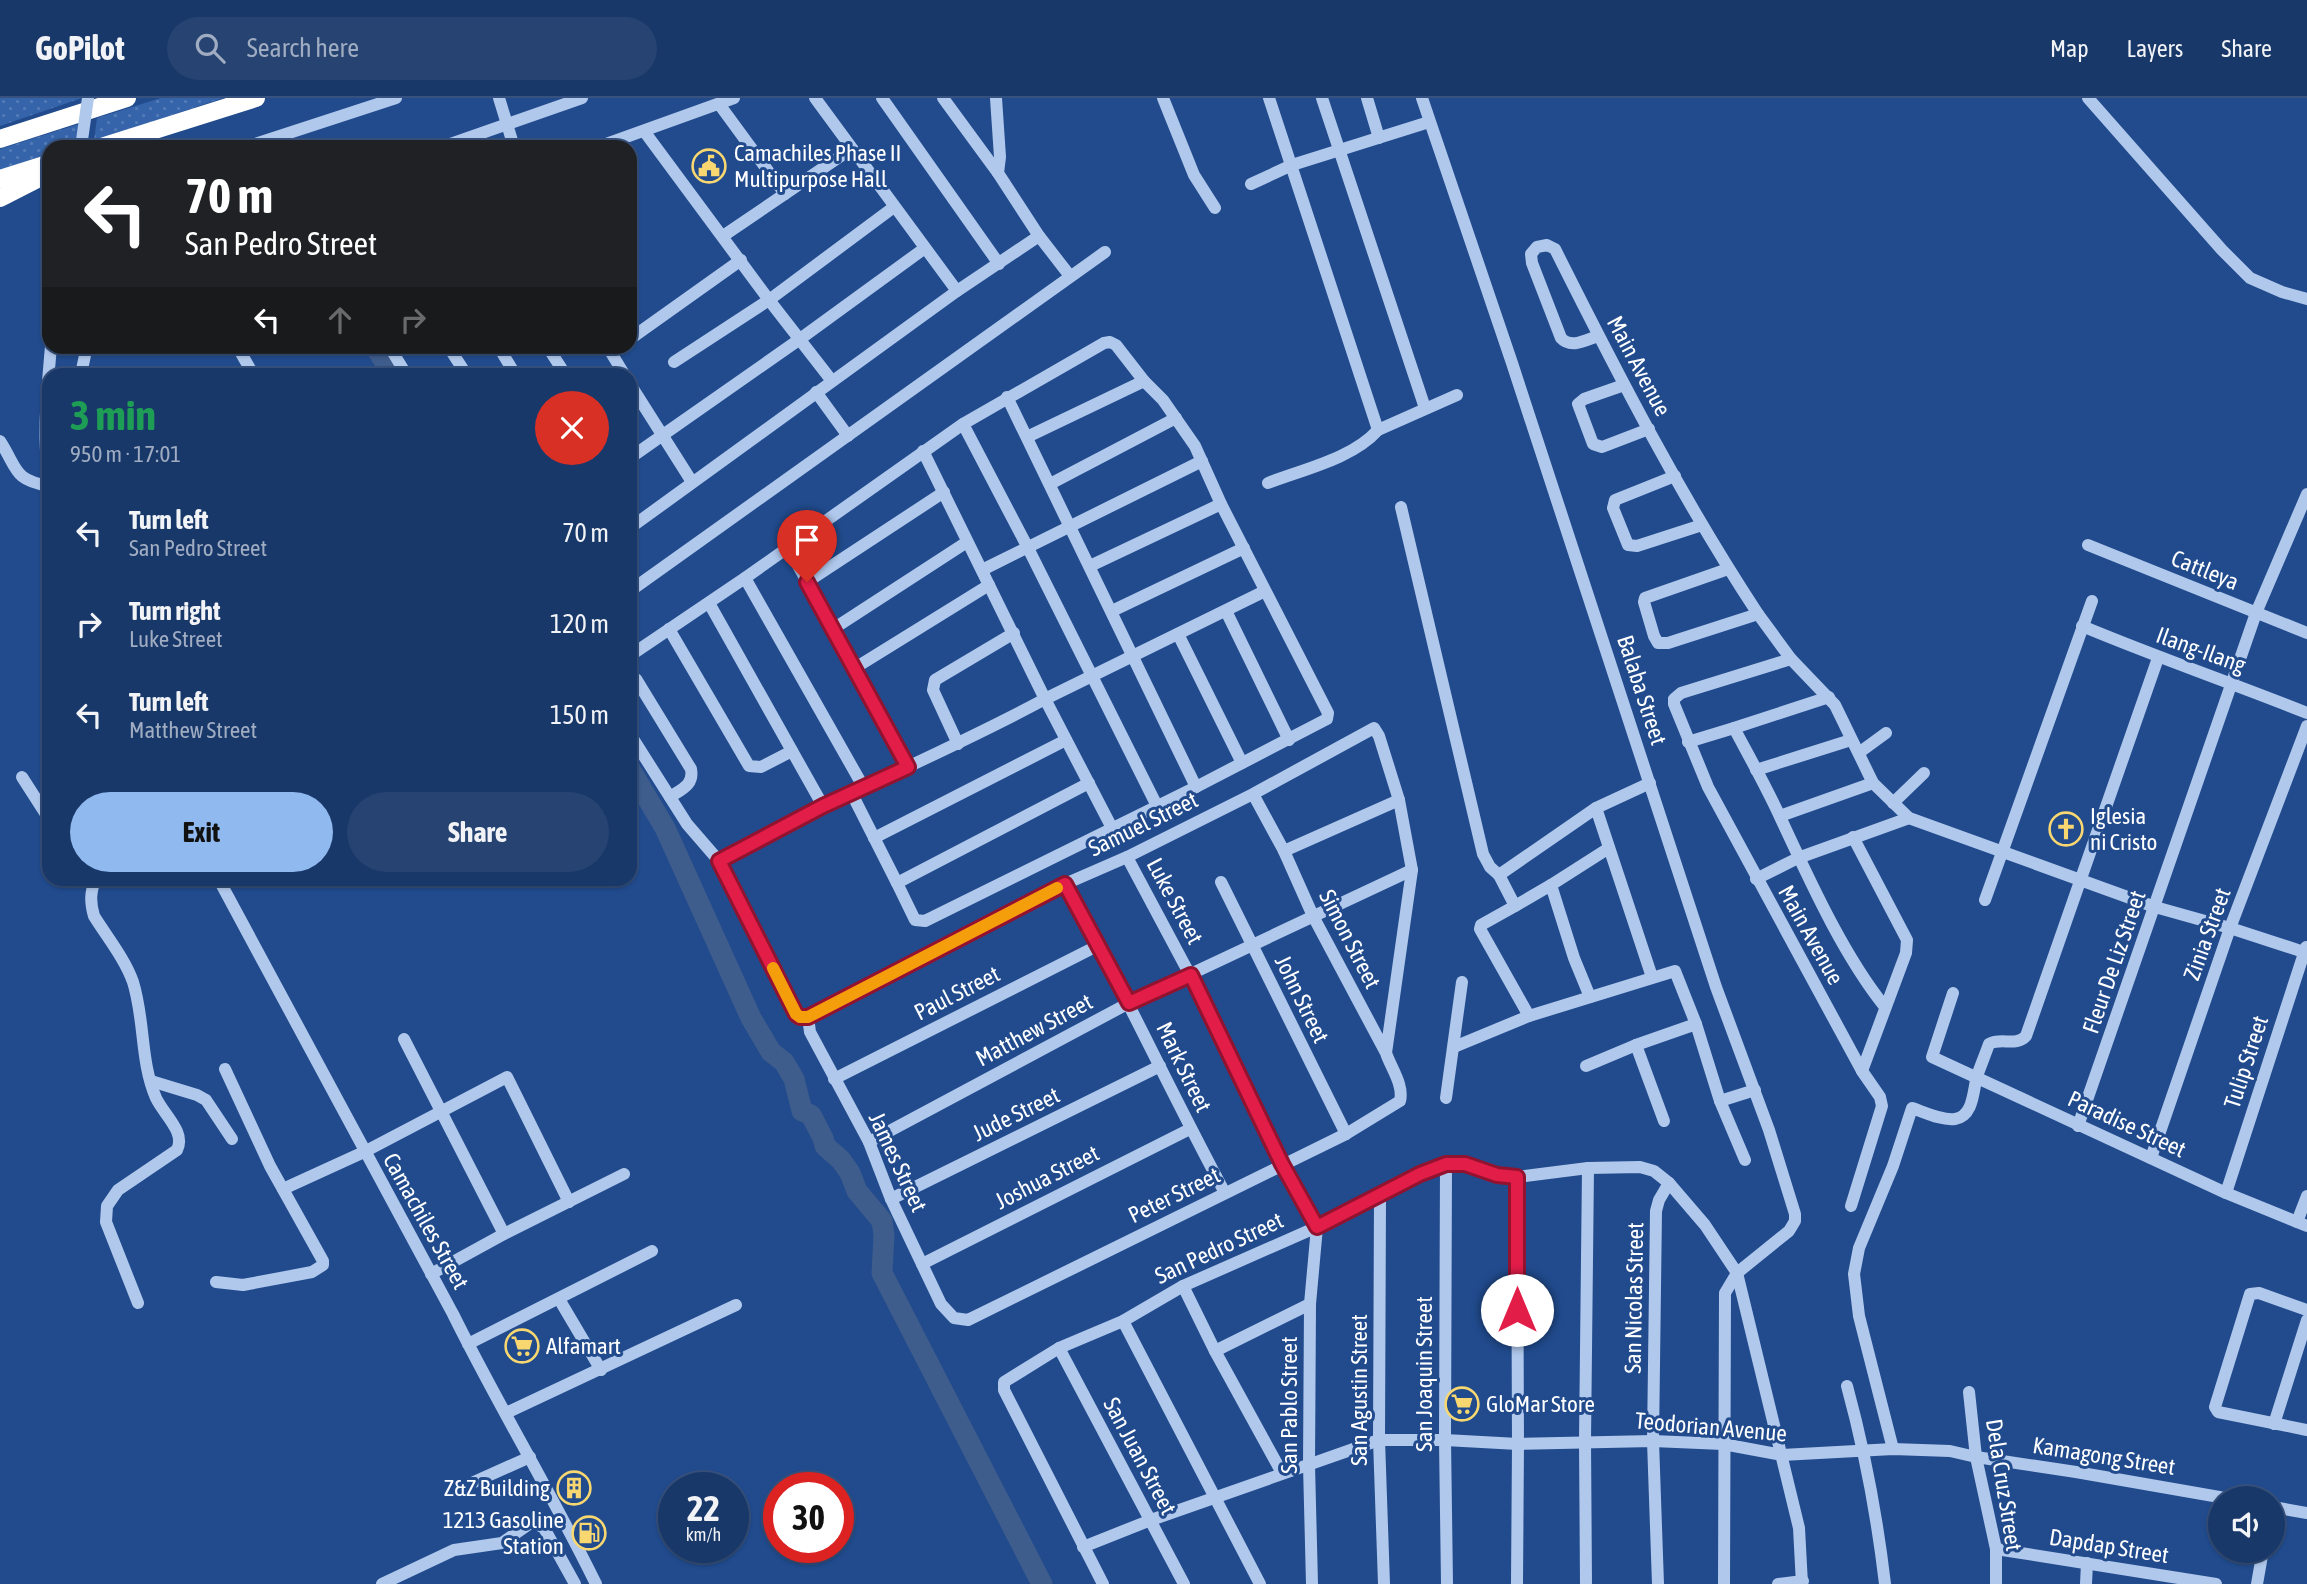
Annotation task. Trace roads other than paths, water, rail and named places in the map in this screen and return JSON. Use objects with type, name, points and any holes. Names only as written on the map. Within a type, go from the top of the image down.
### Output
[{"type":"highway","points":[[0,139],[127,98]]},
{"type":"highway","points":[[124,140],[256,98]]},
{"type":"highway","points":[[0,179],[42,165]]},
{"type":"highway","points":[[0,198],[42,177]]},
{"type":"street","points":[[82,140],[88,98]]},
{"type":"street","points":[[279,140],[396,98]]},
{"type":"street","points":[[499,98],[511,140]]},
{"type":"street","points":[[462,140],[582,98]]},
{"type":"street","points":[[618,140],[734,98]]},
{"type":"street","points":[[814,98],[957,291]]},
{"type":"street","points":[[882,98],[999,264]]},
{"type":"street","points":[[943,98],[1070,276]]},
{"type":"street","points":[[996,98],[1000,145],[998,173]]},
{"type":"street","points":[[1163,98],[1194,175],[1215,208]]},
{"type":"street","points":[[1269,98],[1378,430]]},
{"type":"street","points":[[1321,98],[1425,408]]},
{"type":"street","points":[[1367,98],[1379,138]]},
{"type":"street","name":"Balaba Street","points":[[1422,98],[1512,363],[1716,987],[1755,1090],[1791,1201],[1795,1222],[1779,1241],[1737,1273]]},
{"type":"street","points":[[2088,98],[2250,278],[2307,299]]},
{"type":"street","points":[[719,104],[785,194]]},
{"type":"street","points":[[1251,184],[1292,165],[1429,122]]},
{"type":"street","points":[[644,131],[832,381]]},
{"type":"street","points":[[723,236],[851,149]]},
{"type":"street","points":[[674,362],[769,300],[894,207]]},
{"type":"street","points":[[637,523],[816,391],[1039,236]]},
{"type":"street","name":"Main Avenue","points":[[1598,336],[1573,344],[1566,343],[1561,338],[1532,263],[1532,251],[1543,246],[1555,249],[1624,385],[1728,569],[1791,659],[1829,697],[1860,752],[1873,783],[1909,818],[2155,907],[2306,950]]},
{"type":"street","points":[[637,453],[925,248]]},
{"type":"street","points":[[637,586],[1105,252]]},
{"type":"street","points":[[637,334],[741,260]]},
{"type":"street","points":[[637,650],[709,603],[963,424],[1104,343],[1116,345],[1144,381],[1163,400],[1195,446],[1328,713],[1327,719],[1196,787],[920,922],[915,920],[852,794]]},
{"type":"street","points":[[1027,437],[1144,381]]},
{"type":"street","points":[[1624,385],[1578,404],[1592,444],[1602,447],[1648,429]]},
{"type":"street","points":[[816,391],[848,436]]},
{"type":"street","points":[[637,395],[691,482]]},
{"type":"street","points":[[1268,483],[1350,451],[1371,439],[1378,430],[1457,396]]},
{"type":"street","points":[[1007,397],[1196,787]]},
{"type":"street","points":[[1050,484],[1176,418]]},
{"type":"street","points":[[963,424],[1157,806]]},
{"type":"street","points":[[0,441],[13,465],[28,482],[42,483]]},
{"type":"street","points":[[923,451],[1112,828]]},
{"type":"street","points":[[982,570],[1202,461]]},
{"type":"street","points":[[1675,476],[1615,500],[1613,508],[1628,545],[1637,546],[1702,524]]},
{"type":"street","points":[[807,582],[944,492]]},
{"type":"street","name":"Fleur De Liz Street","points":[[2078,1126],[2256,613],[2307,494]]},
{"type":"street","points":[[1090,566],[1222,504]]},
{"type":"street","points":[[1401,506],[1483,854],[1490,867],[1499,875],[1515,906]]},
{"type":"street","points":[[833,629],[967,542]]},
{"type":"street","name":"Cattleya","points":[[2088,545],[2307,633]]},
{"type":"street","points":[[788,547],[908,767]]},
{"type":"street","points":[[1112,611],[1244,548]]},
{"type":"street","points":[[1728,569],[1645,598],[1658,643],[1758,614]]},
{"type":"street","points":[[745,578],[864,788]]},
{"type":"street","points":[[855,668],[989,585]]},
{"type":"street","points":[[719,861],[823,806],[958,744],[1265,591]]},
{"type":"street","points":[[1985,900],[2092,601]]},
{"type":"street","points":[[709,603],[823,806]]},
{"type":"street","points":[[1226,611],[1289,740]]},
{"type":"street","name":"Ilang-Ilang","points":[[2082,626],[2158,658],[2231,682],[2307,713]]},
{"type":"street","points":[[669,629],[749,766],[761,767],[792,751]]},
{"type":"street","points":[[958,744],[933,690],[935,680],[1014,633]]},
{"type":"street","points":[[1178,634],[1242,763]]},
{"type":"street","points":[[1893,1449],[1858,1316],[1854,1274],[1868,1223],[1893,1166],[1912,1108],[1956,1119],[1965,1115],[1972,1102],[1976,1079],[1989,1044],[1993,1041],[2015,1042],[2026,1036],[2158,658]]},
{"type":"street","name":"Main Avenue","points":[[1791,659],[1677,695],[1674,704],[1707,787],[1862,1071],[1880,1097],[1881,1106],[1851,1206]]},
{"type":"street","points":[[637,681],[691,769],[692,776],[688,786],[670,797]]},
{"type":"street","points":[[1688,742],[1829,697]]},
{"type":"street","name":"Zinia Street","points":[[2151,1158],[2230,928],[2307,726]]},
{"type":"street","name":"Samuel Street","points":[[812,1014],[1065,884],[1128,857],[1253,794],[1374,728],[1399,800]]},
{"type":"street","points":[[1734,728],[1780,816],[1798,858],[1843,941],[1885,1007]]},
{"type":"street","points":[[1860,752],[1886,733]]},
{"type":"street","points":[[874,838],[1066,740]]},
{"type":"street","points":[[1756,770],[1851,740]]},
{"type":"street","points":[[637,745],[700,841],[719,861],[796,1014],[800,1017],[812,1014]]},
{"type":"street","points":[[1893,803],[1924,773]]},
{"type":"street","points":[[22,777],[42,808]]},
{"type":"street","points":[[897,883],[1089,783]]},
{"type":"street","points":[[1499,875],[1596,808],[1650,783]]},
{"type":"street","points":[[1780,816],[1873,783]]},
{"type":"street","name":"Simon Street","points":[[1253,794],[1284,851],[1313,916],[1386,1054],[1401,1088],[1402,1096],[1396,1104]]},
{"type":"street","points":[[1284,851],[1399,800],[1412,870],[1386,1054]]},
{"type":"street","points":[[1596,808],[1652,977]]},
{"type":"street","points":[[1756,879],[1798,858],[1909,818]]},
{"type":"street","points":[[1853,837],[1907,940],[1906,953],[1862,1071]]},
{"type":"street","points":[[1529,1017],[1480,929],[1481,925],[1609,848]]},
{"type":"street","name":"Luke Street","points":[[1128,857],[1191,975],[1282,1164],[1317,1227]]},
{"type":"street","name":"Matthew Street","points":[[869,1142],[1129,1003],[1412,870]]},
{"type":"street","name":"John Street","points":[[1221,882],[1346,1134]]},
{"type":"street","name":"Mark Street","points":[[1065,884],[1226,1194]]},
{"type":"street","points":[[1551,885],[1574,958],[1590,997]]},
{"type":"street","points":[[92,886],[90,905],[132,981],[151,1081],[163,1111],[180,1136],[181,1143],[177,1150],[118,1190],[107,1206],[106,1222],[138,1303]]},
{"type":"street","name":"Camachiles Street","points":[[222,886],[596,1584]]},
{"type":"street","name":"Paul Street","points":[[834,1079],[1099,945]]},
{"type":"street","name":"Tulip Street","points":[[2226,1193],[2306,950]]},
{"type":"street","points":[[1454,1047],[1529,1017],[1675,971],[1696,1024],[1720,1101],[1745,1160]]},
{"type":"street","points":[[1446,1098],[1462,982]]},
{"type":"street","name":"Paradise Street","points":[[1953,993],[1932,1057],[2226,1193],[2302,1224]]},
{"type":"street","name":"James Street","points":[[812,1014],[810,1032],[869,1142],[891,1199],[946,1312],[954,1318],[968,1320]]},
{"type":"street","points":[[1586,1066],[1696,1024]]},
{"type":"street","points":[[404,1039],[505,1234]]},
{"type":"street","points":[[1636,1045],[1664,1121]]},
{"type":"street","name":"Jude Street","points":[[891,1199],[1160,1066]]},
{"type":"street","points":[[216,1282],[243,1285],[312,1272],[323,1265],[271,1167],[225,1069]]},
{"type":"street","points":[[283,1189],[364,1152],[507,1077],[569,1202]]},
{"type":"street","points":[[151,1081],[206,1100],[232,1139]]},
{"type":"street","points":[[1720,1101],[1755,1090]]},
{"type":"street","name":"Peter Street","points":[[968,1320],[1346,1134],[1396,1104]]},
{"type":"street","name":"Joshua Street","points":[[922,1264],[1191,1129]]},
{"type":"street","points":[[1446,1164],[1465,1164],[1497,1175],[1517,1177],[1588,1168],[1640,1167],[1654,1171],[1669,1183],[1705,1225],[1737,1273],[1798,1528],[1802,1582],[1778,1584]]},
{"type":"street","name":"San Pedro Street","points":[[1083,1547],[1004,1390],[1004,1382],[1059,1348],[1123,1321],[1183,1286],[1317,1227],[1420,1174],[1446,1164]]},
{"type":"street","name":"San Joaquin Street","points":[[1446,1164],[1447,1584]]},
{"type":"street","points":[[1586,1584],[1588,1168]]},
{"type":"street","points":[[431,1274],[624,1174]]},
{"type":"street","points":[[1517,1177],[1517,1584]]},
{"type":"street","name":"San Nicolas Street","points":[[1658,1584],[1653,1441],[1656,1211],[1669,1183]]},
{"type":"street","name":"San Agustin Street","points":[[1380,1196],[1379,1440],[1384,1584]]},
{"type":"street","points":[[2302,1224],[2307,1196]]},
{"type":"street","name":"San Pablo Street","points":[[1312,1584],[1309,1465],[1310,1304],[1317,1227]]},
{"type":"street","points":[[468,1344],[652,1251]]},
{"type":"street","points":[[1724,1584],[1725,1293],[1737,1273]]},
{"type":"street","points":[[1183,1286],[1215,1351],[1282,1473]]},
{"type":"street","points":[[2307,1310],[2259,1293],[2250,1294],[2215,1401],[2218,1412],[2307,1430]]},
{"type":"street","points":[[559,1299],[600,1370]]},
{"type":"street","points":[[506,1413],[736,1304]]},
{"type":"street","points":[[1215,1351],[1310,1304]]},
{"type":"street","points":[[2274,1424],[2307,1320]]},
{"type":"street","points":[[1123,1321],[1260,1584]]},
{"type":"street","name":"San Juan Street","points":[[1059,1348],[1184,1584]]},
{"type":"street","points":[[1847,1386],[1864,1451],[1878,1522],[1885,1584]]},
{"type":"street","name":"Dela Cruz Street","points":[[1969,1392],[1976,1457],[1996,1549],[1996,1584]]},
{"type":"street","name":"Teodorian Avenue","points":[[1083,1547],[1151,1520],[1379,1440],[1518,1444],[1653,1441],[1723,1444],[1782,1455],[1893,1449],[1950,1451],[1976,1457]]},
{"type":"street","points":[[474,1482],[530,1457]]},
{"type":"street","name":"Kamagong Street","points":[[1976,1457],[2208,1495]]},
{"type":"street","points":[[2285,1509],[2307,1513]]},
{"type":"street","points":[[382,1584],[454,1550],[502,1543],[529,1524],[544,1528],[575,1584]]},
{"type":"street","points":[[1083,1547],[1103,1584]]},
{"type":"street","name":"Dapdap Street","points":[[1996,1549],[2183,1581],[2216,1584]]},
{"type":"street","points":[[2086,1584],[2087,1563]]},
{"type":"street","points":[[2257,1584],[2261,1563]]},
{"type":"waterway","points":[[380,354],[388,368]]},
{"type":"waterway","points":[[637,781],[665,828],[751,1018],[771,1052],[784,1062],[794,1079],[802,1111],[811,1115],[825,1146],[841,1160],[857,1191],[882,1221],[882,1273],[1042,1584]]},
{"type":"place","name":"Camachiles Phase II Multipurpose Hall","points":[[709,166]]},
{"type":"place","name":"Iglesia ni Cristo","points":[[2066,829]]},
{"type":"place","name":"Alfamart","points":[[522,1346]]},
{"type":"place","name":"GloMar Store","points":[[1462,1404]]},
{"type":"place","name":"Z&Z Building","points":[[574,1488]]},
{"type":"place","name":"1213 Gasoline Station","points":[[589,1533]]}]
